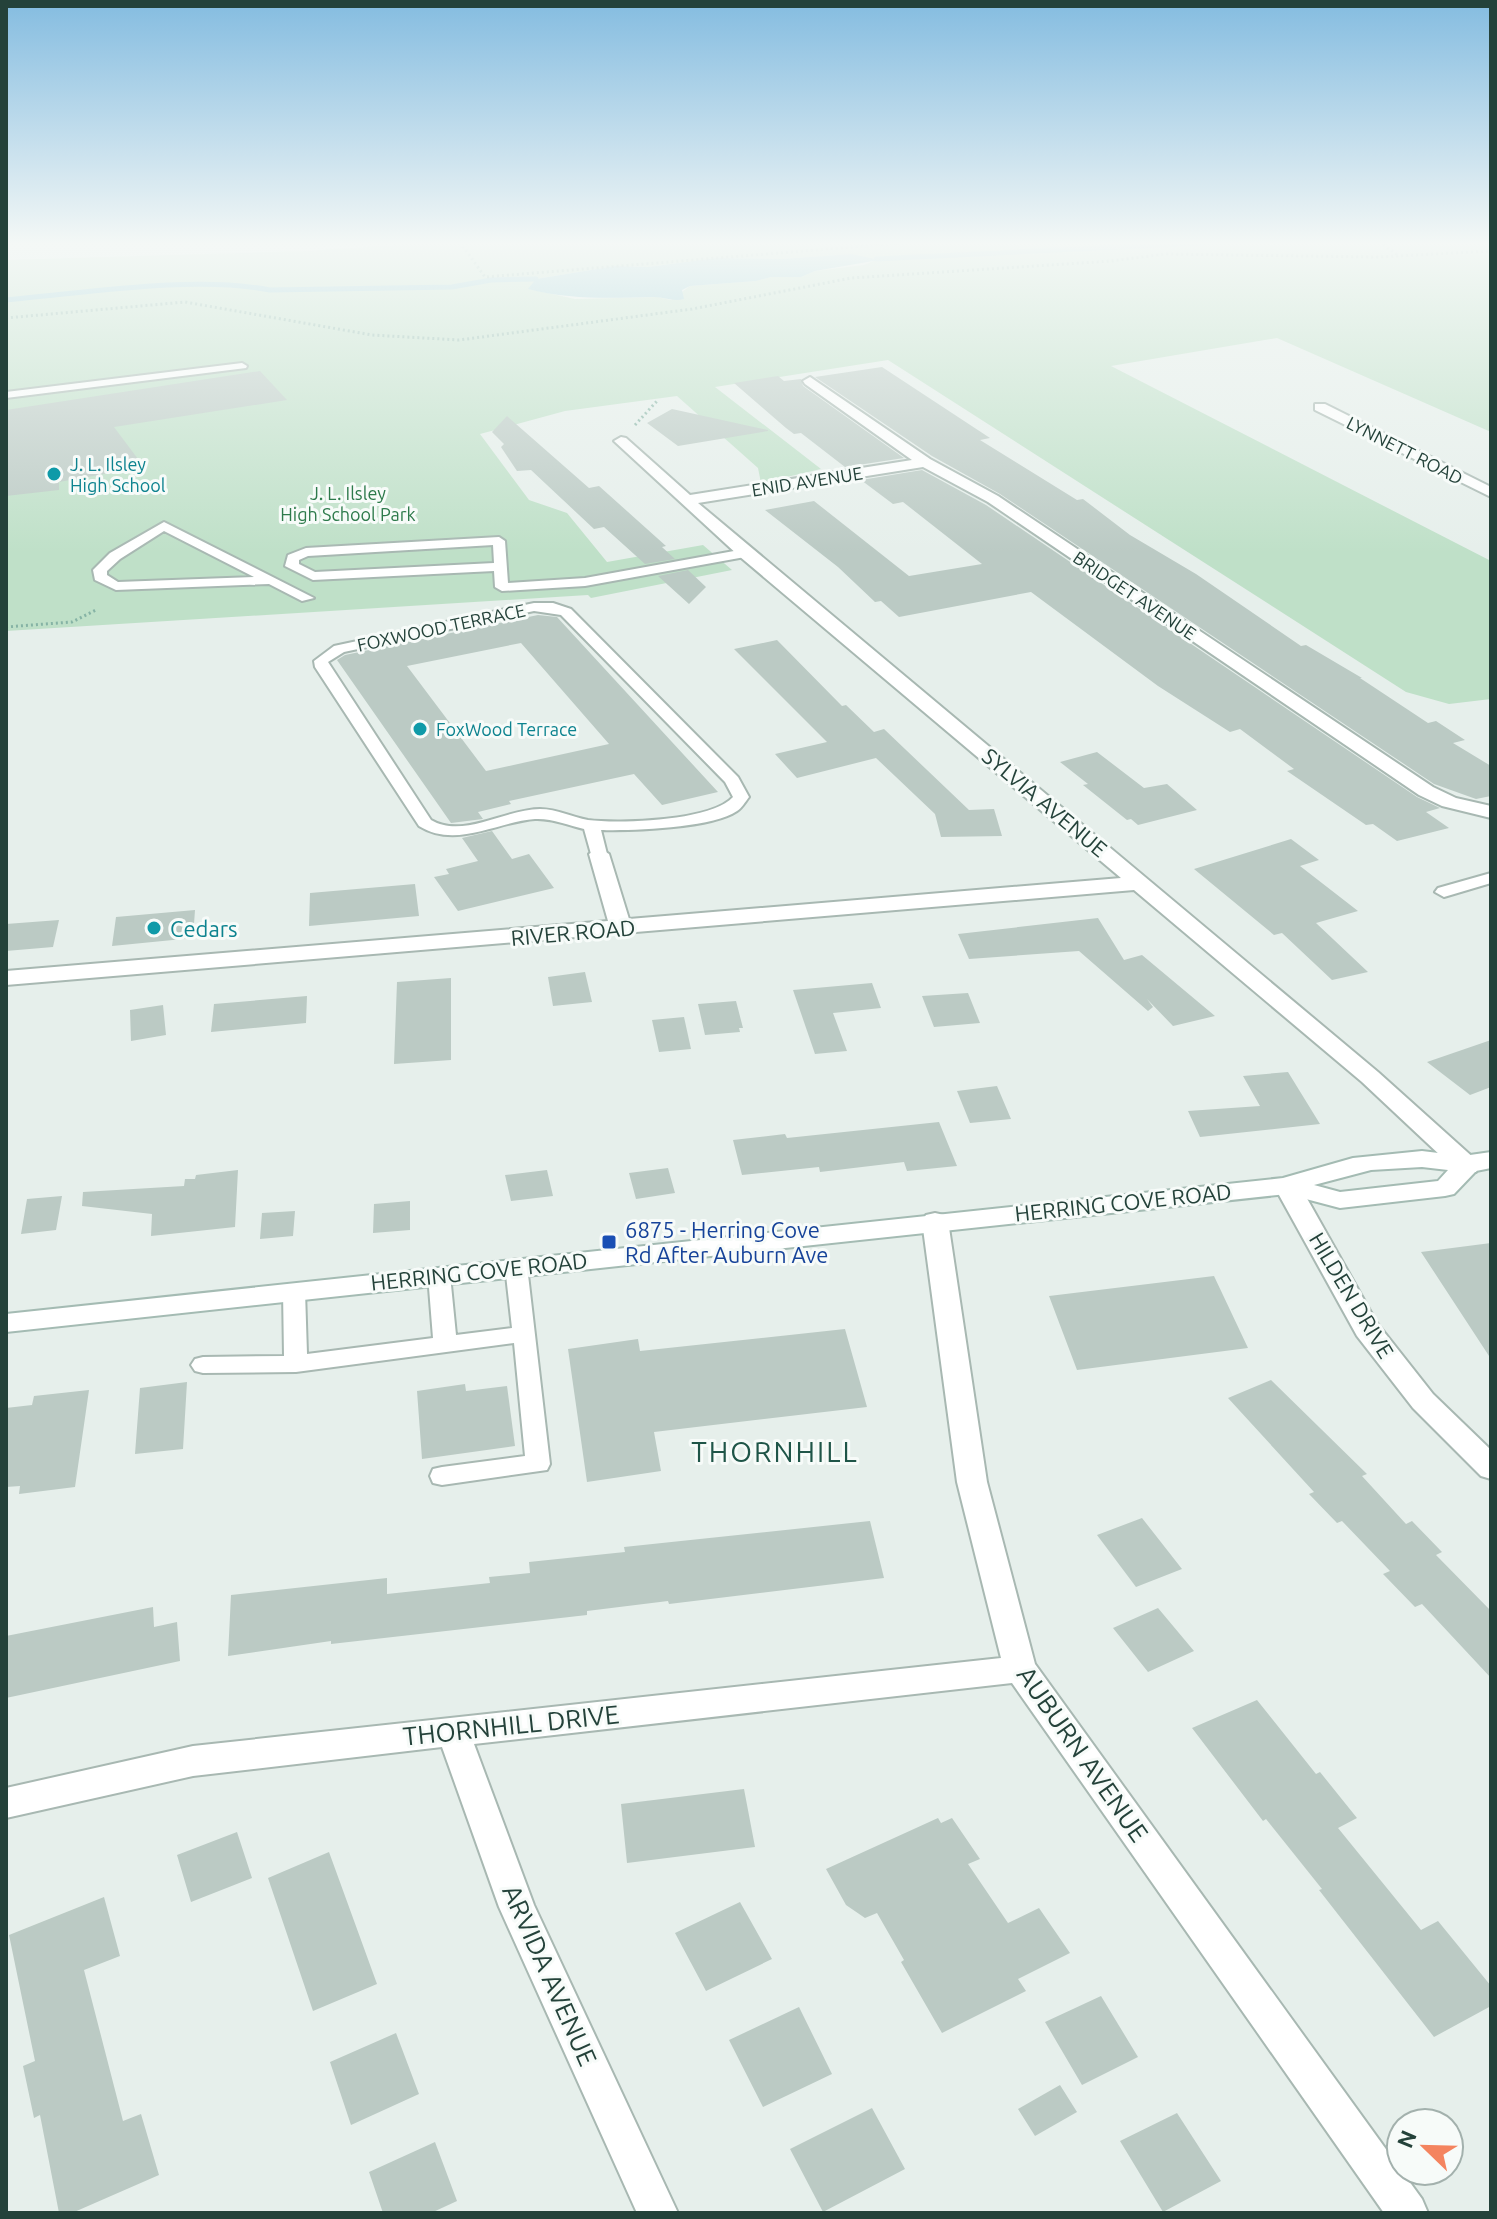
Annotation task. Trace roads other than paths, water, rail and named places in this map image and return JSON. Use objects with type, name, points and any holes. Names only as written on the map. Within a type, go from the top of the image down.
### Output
[{"type":"street","name":"BRIDGET AVENUE","points":[[810,381],[925,462],[993,499],[1426,791],[1461,806],[1491,812]]},
{"type":"street","name":"LYNNETT ROAD","points":[[1320,407],[1491,493]]},
{"type":"street","name":"SYLVIA AVENUE","points":[[621,441],[745,553],[1370,1077],[1479,1163]]},
{"type":"street","name":"ENID AVENUE","points":[[687,500],[925,462]]},
{"type":"street","points":[[599,854],[621,928]]},
{"type":"street","name":"RIVER ROAD","points":[[6,978],[1140,883]]},
{"type":"street","name":"HERRING COVE ROAD","points":[[6,1323],[935,1221],[1287,1186],[1340,1200],[1445,1188],[1479,1163]]},
{"type":"street","name":"HILDEN DRIVE","points":[[1287,1186],[1367,1329],[1423,1401],[1491,1468]]},
{"type":"street","name":"AUBURN AVENUE","points":[[935,1221],[972,1482],[1020,1669],[1408,2213]]},
{"type":"street","name":"THORNHILL DRIVE","points":[[6,1803],[193,1761],[1020,1669]]},
{"type":"street","name":"ARVIDA AVENUE","points":[[453,1732],[517,1907],[658,2213]]},
{"type":"lane","points":[[6,395],[242,366]]},
{"type":"lane","points":[[273,580],[116,586],[100,577],[100,570],[115,556],[164,526],[273,580],[307,598]]},
{"type":"lane","points":[[500,567],[313,576],[292,566],[293,558],[306,552],[499,541],[502,587],[571,583],[745,553]]},
{"type":"lane","name":"FOXWOOD TERRACE","points":[[534,607],[553,607],[566,612],[732,780],[741,797],[733,807],[709,815],[591,825],[556,815],[532,814],[447,832],[431,829],[390,773],[322,667],[324,657],[339,649],[534,607]]},
{"type":"lane","points":[[591,825],[599,854]]},
{"type":"lane","points":[[1444,892],[1491,878]]},
{"type":"lane","points":[[442,1476],[538,1464],[516,1266]]},
{"type":"lane","points":[[439,1275],[445,1344]]},
{"type":"lane","points":[[294,1291],[296,1364]]},
{"type":"lane","points":[[203,1365],[296,1364],[524,1334]]},
{"type":"place","name":"J. L. Ilsley High School","points":[[54,474]]},
{"type":"place","name":"FoxWood Terrace","points":[[420,729]]},
{"type":"place","name":"Cedars","points":[[154,928]]},
{"type":"place","name":"6875 - Herring Cove Rd After Auburn Ave","points":[[609,1242]]},
{"type":"district","name":"THORNHILL","points":[[775,1451]]},
{"type":"park label","name":"J. L. Ilsley High School Park","points":[[348,503]]}]
